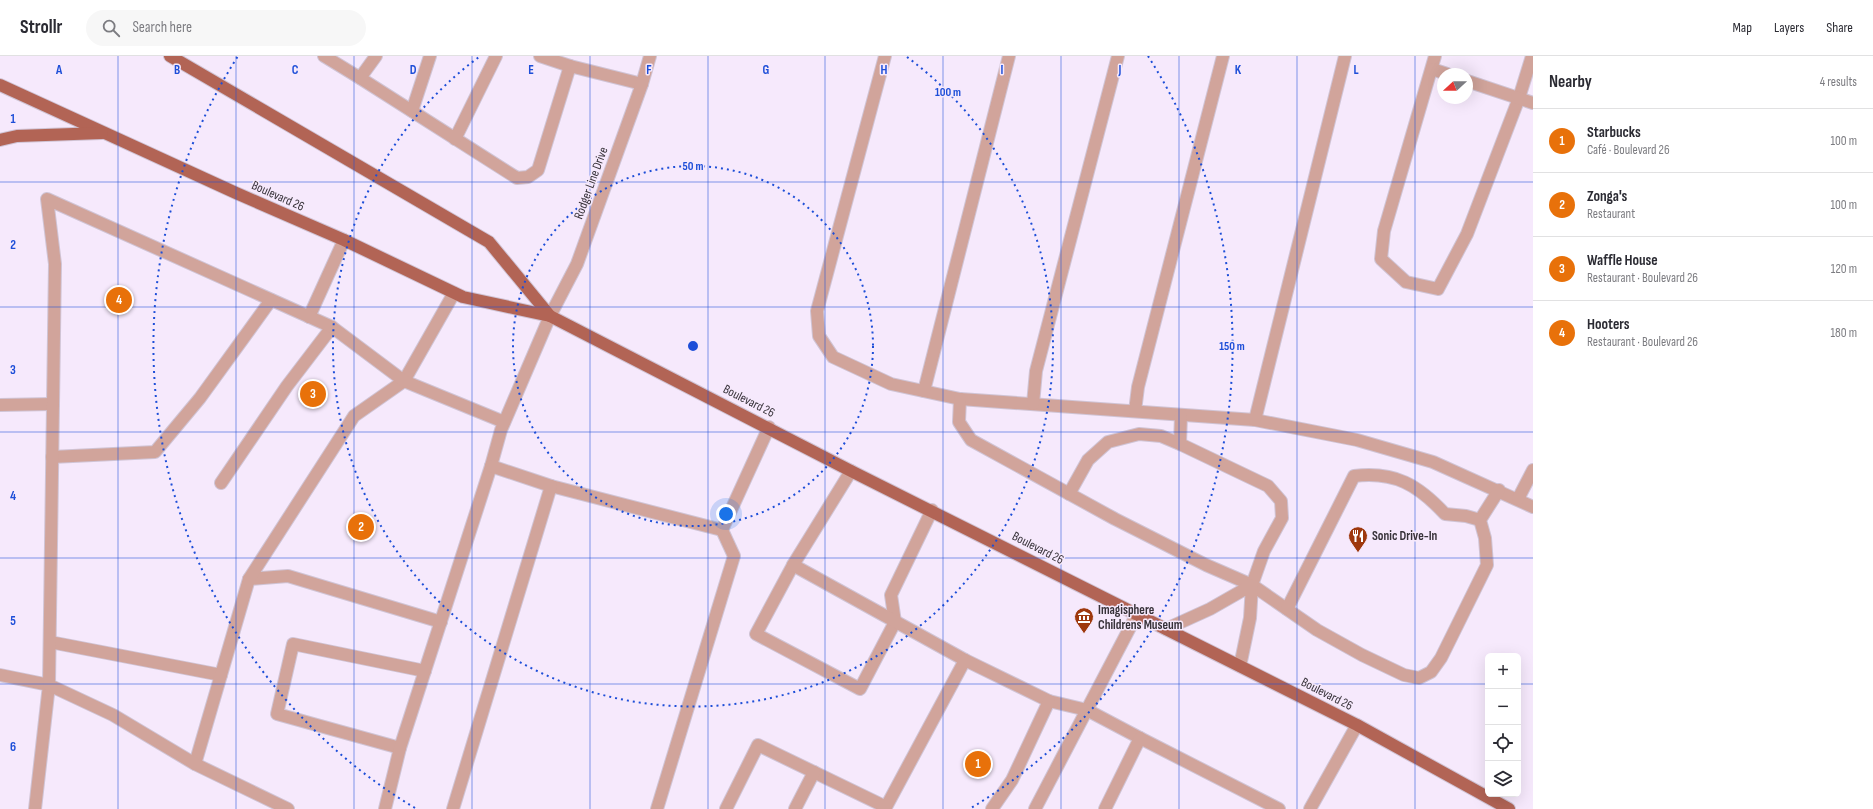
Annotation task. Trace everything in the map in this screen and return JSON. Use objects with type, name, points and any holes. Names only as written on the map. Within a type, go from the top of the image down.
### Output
[{"type":"main road","name":"Boulevard 26","points":[[170,56],[488,242],[550,316]]},
{"type":"main road","name":"Boulevard 26","points":[[0,85],[344,240],[463,297],[550,316],[769,427],[851,471],[932,510],[1357,725],[1510,809]]},
{"type":"main road","points":[[0,140],[17,136],[104,133]]},
{"type":"street","points":[[324,56],[517,178],[528,177],[538,170],[570,66]]},
{"type":"street","points":[[360,78],[376,56]]},
{"type":"street","points":[[412,111],[430,56]]},
{"type":"street","points":[[455,139],[496,56]]},
{"type":"street","points":[[540,56],[570,66],[642,84]]},
{"type":"street","name":"Rodger Line Drive","points":[[385,809],[400,748],[492,466],[504,422],[550,316],[577,264],[642,84],[650,56]]},
{"type":"street","points":[[885,56],[817,311],[819,336],[833,357],[891,384],[960,399],[1255,420],[1364,442],[1433,462],[1499,490],[1533,507]]},
{"type":"street","points":[[924,391],[1009,56]]},
{"type":"street","points":[[1033,404],[1036,371],[1118,56]]},
{"type":"street","points":[[1135,411],[1138,387],[1223,56]]},
{"type":"street","points":[[1255,420],[1345,56]]},
{"type":"street","points":[[1435,56],[1384,231],[1381,259],[1406,282],[1438,289],[1467,234],[1518,98],[1532,56]]},
{"type":"street","points":[[1432,69],[1437,71]]},
{"type":"street","points":[[1473,83],[1533,103]]},
{"type":"street","points":[[35,809],[49,686],[50,642],[55,264],[47,199],[332,327],[404,381],[504,422]]},
{"type":"street","points":[[309,317],[344,240]]},
{"type":"street","points":[[194,764],[250,579],[354,416],[404,381],[454,293]]},
{"type":"street","points":[[52,457],[155,452],[200,398],[271,300]]},
{"type":"street","points":[[221,483],[287,386],[332,327]]},
{"type":"street","points":[[960,399],[959,422],[971,440],[1069,494],[1206,565],[1252,585],[1317,630],[1362,655],[1404,674],[1419,678],[1431,672],[1441,658],[1487,565],[1485,538],[1480,520],[1499,490]]},
{"type":"street","points":[[0,405],[53,404]]},
{"type":"street","points":[[1180,444],[1182,414]]},
{"type":"street","points":[[657,809],[734,556],[722,530],[769,427]]},
{"type":"street","points":[[1069,494],[1088,460],[1108,442],[1139,434],[1161,436],[1268,486],[1281,501],[1282,518],[1264,551],[1252,585],[1250,618],[1240,666]]},
{"type":"street","points":[[492,466],[551,486],[722,530]]},
{"type":"street","points":[[1518,499],[1533,470]]},
{"type":"street","points":[[851,471],[793,566],[756,634],[860,689],[896,622],[891,595],[932,510]]},
{"type":"street","points":[[1287,609],[1354,476],[1386,475],[1406,483],[1428,496],[1445,514],[1466,516],[1480,520]]},
{"type":"street","points":[[453,809],[551,486]]},
{"type":"street","points":[[793,566],[966,660],[1049,701],[1087,710],[1279,809]]},
{"type":"street","points":[[250,579],[288,576],[441,622]]},
{"type":"street","points":[[1166,628],[1210,609],[1252,585]]},
{"type":"street","points":[[1035,809],[1137,614]]},
{"type":"street","points":[[50,642],[221,675]]},
{"type":"street","points":[[400,748],[277,714],[294,644],[425,671]]},
{"type":"street","points":[[726,809],[758,745],[887,808],[966,660]]},
{"type":"street","points":[[0,675],[49,686],[113,715],[194,764],[288,809]]},
{"type":"street","points":[[992,809],[1012,780],[1049,701]]},
{"type":"street","points":[[1310,809],[1357,725]]},
{"type":"street","points":[[1105,809],[1140,738]]},
{"type":"street","points":[[795,809],[814,772]]},
{"type":"place","name":"Hooters","points":[[119,300]]},
{"type":"place","name":"Waffle House","points":[[313,394]]},
{"type":"place","name":"Zonga's","points":[[361,527]]},
{"type":"place","name":"Sonic Drive-In","points":[[1358,553]]},
{"type":"place","name":"Imagisphere Childrens Museum","points":[[1084,634]]},
{"type":"place","name":"Starbucks","points":[[978,764]]}]
